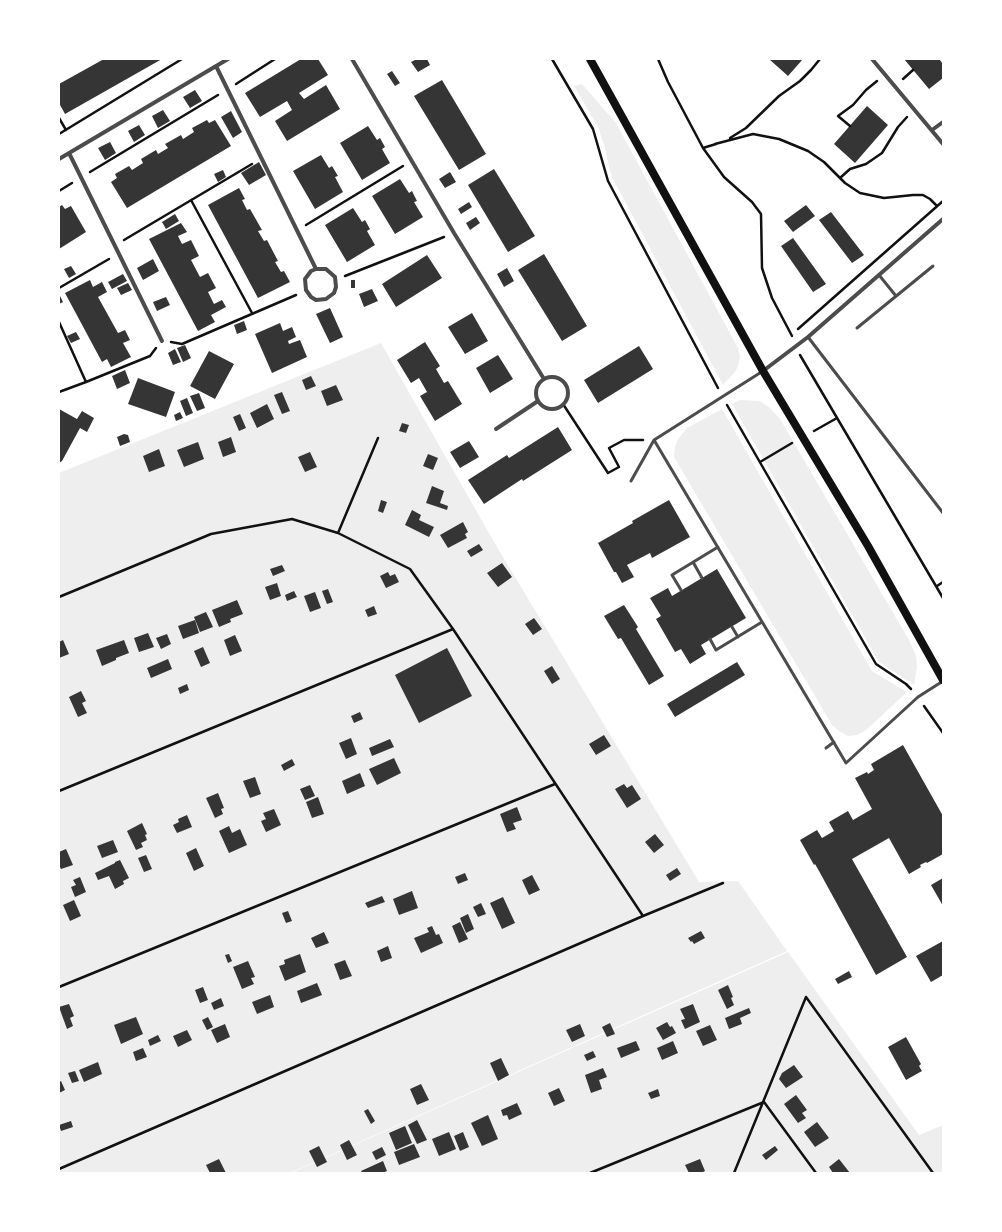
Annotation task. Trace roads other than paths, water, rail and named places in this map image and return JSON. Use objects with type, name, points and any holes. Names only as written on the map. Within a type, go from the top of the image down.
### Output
[{"type":"main road","points":[[590,59],[763,371],[868,546],[943,681]]},
{"type":"street","points":[[59,159],[228,59]]},
{"type":"street","points":[[352,59],[454,233],[544,379]]},
{"type":"street","points":[[872,59],[943,144]]},
{"type":"street","points":[[216,66],[316,269]]},
{"type":"street","points":[[932,130],[943,122]]},
{"type":"street","points":[[69,153],[162,341]]},
{"type":"street","points":[[763,371],[808,337],[943,219]]},
{"type":"street","points":[[316,269],[326,269],[331,272],[336,280],[334,293],[326,299],[316,300],[311,297],[306,290],[305,279],[311,271],[316,269]]},
{"type":"street","points":[[554,377],[564,382],[568,392],[567,397],[563,404],[557,408],[546,408],[538,401],[536,397],[537,387],[544,379],[554,377]]},
{"type":"street","points":[[496,429],[538,401]]},
{"type":"lane","points":[[857,328],[933,266]]},
{"type":"lane","points":[[879,275],[896,296]]},
{"type":"lane","points":[[808,337],[943,513]]},
{"type":"lane","points":[[630,481],[654,440],[763,371]]},
{"type":"lane","points":[[654,440],[846,763],[918,697],[943,681]]},
{"type":"lane","points":[[681,590],[672,575],[718,547]]},
{"type":"lane","points":[[693,562],[702,578]]},
{"type":"lane","points":[[710,639],[716,650],[762,622]]},
{"type":"lane","points":[[732,627],[738,637]]},
{"type":"lane","points":[[826,748],[834,742]]}]
